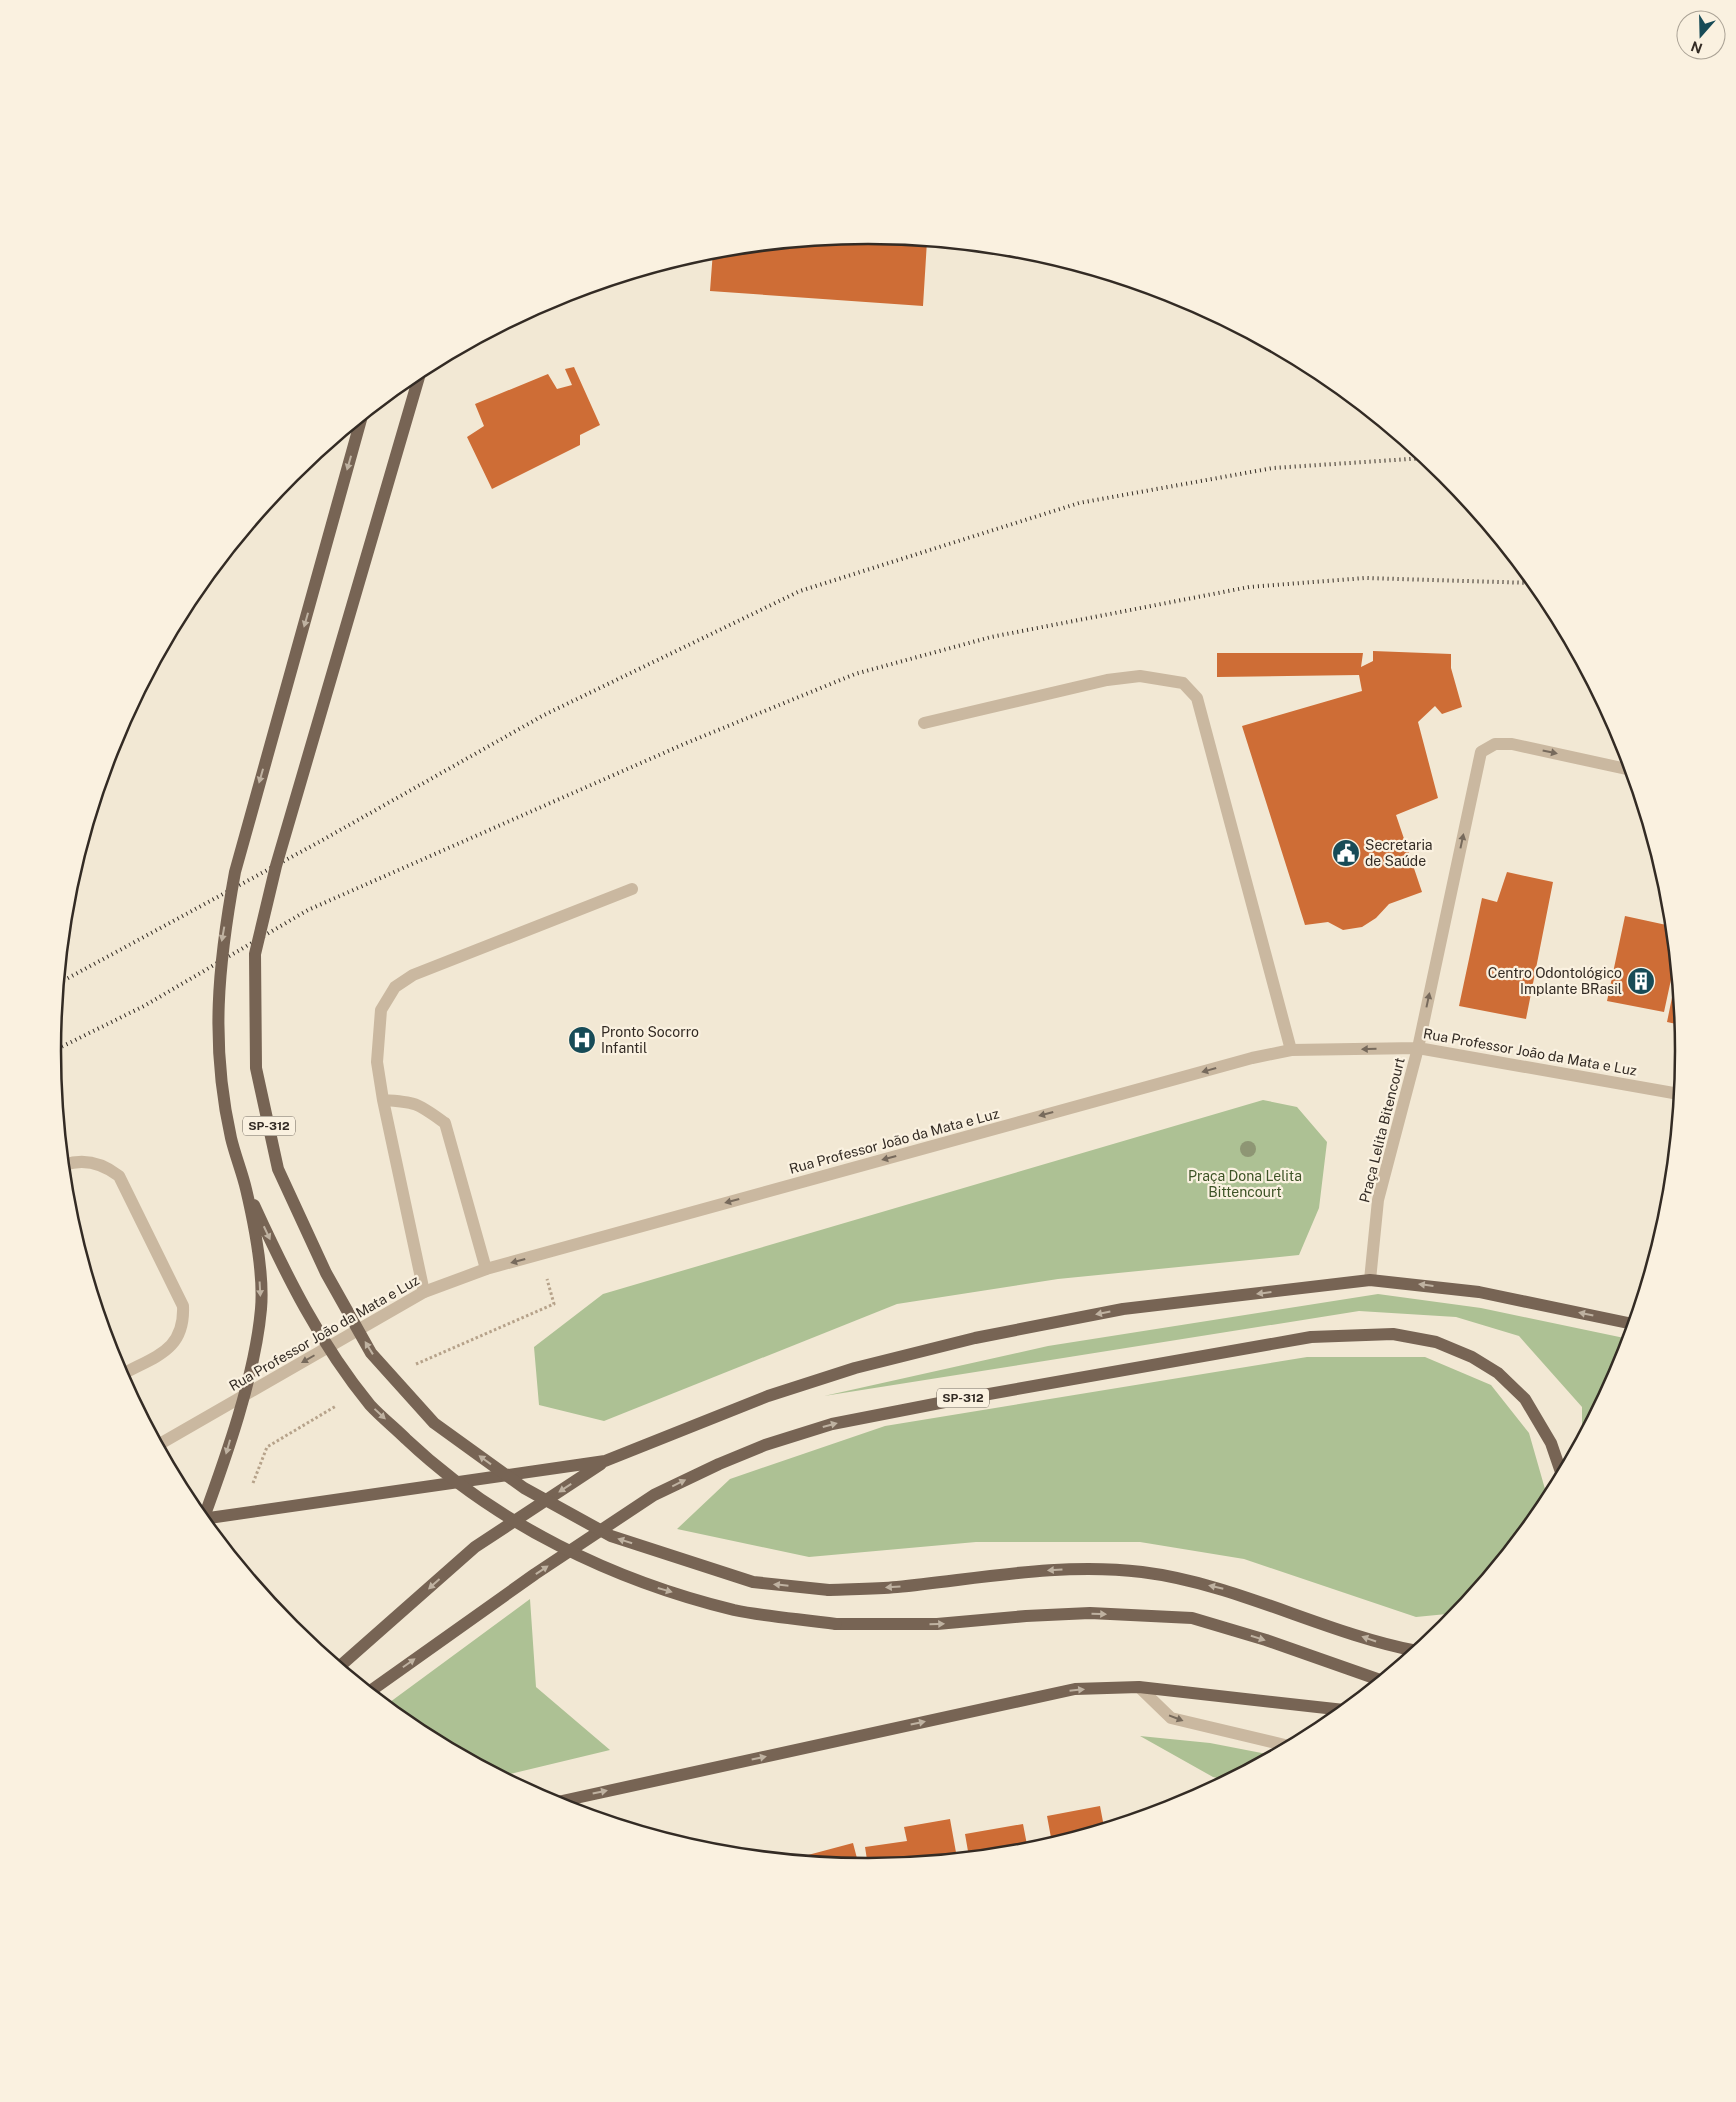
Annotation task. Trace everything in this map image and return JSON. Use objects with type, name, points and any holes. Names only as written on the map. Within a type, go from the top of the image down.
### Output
[{"type":"main road","name":"SP-312","points":[[418,382],[278,857],[255,954],[256,1068],[278,1169],[326,1273],[371,1352],[434,1423],[524,1488],[611,1536],[753,1582],[829,1590],[894,1587],[1057,1569],[1141,1572],[1222,1588],[1384,1644],[1409,1649]]},
{"type":"main road","name":"SP-312","points":[[206,1512],[221,1471],[253,1358],[261,1308],[258,1257],[246,1189],[231,1139],[222,1086],[216,1019],[222,942],[234,872],[359,425]]},
{"type":"main road","points":[[246,1189],[289,1280],[321,1336],[371,1406],[425,1456],[485,1501],[590,1561],[656,1588],[735,1610],[836,1624],[937,1624],[1026,1616],[1090,1614],[1192,1618],[1266,1640],[1375,1678]]},
{"type":"main road","points":[[343,1664],[475,1547],[605,1461],[768,1396],[855,1368],[975,1338],[1123,1309],[1370,1280],[1479,1292],[1627,1323]]},
{"type":"main road","name":"SP-312","points":[[374,1689],[535,1574],[654,1495],[719,1464],[766,1445],[832,1424],[955,1400],[1311,1337],[1393,1334],[1436,1342],[1472,1357],[1498,1373],[1525,1399],[1551,1443],[1559,1467]]},
{"type":"main road","points":[[211,1519],[605,1461]]},
{"type":"main road","points":[[569,1800],[1075,1689],[1139,1687],[1334,1709]]},
{"type":"street","points":[[924,723],[1108,680],[1140,676],[1183,683],[1197,698],[1291,1050]]},
{"type":"street","name":"Praça Lelita Bitencourt","points":[[1370,1280],[1378,1200],[1418,1048],[1481,752],[1495,744],[1512,744],[1623,768]]},
{"type":"street","points":[[424,1292],[383,1100],[377,1062],[381,1010],[395,987],[413,976],[632,889]]},
{"type":"street","name":"Rua Professor João da Mata e Luz","points":[[163,1442],[424,1292],[486,1269],[1252,1058],[1291,1050],[1418,1048],[1673,1093]]},
{"type":"street","points":[[383,1100],[413,1102],[429,1110],[445,1123],[486,1269]]},
{"type":"street","points":[[69,1163],[76,1161],[93,1163],[108,1167],[119,1176],[183,1306],[184,1324],[180,1335],[170,1348],[128,1371]]},
{"type":"street","points":[[1139,1687],[1171,1718],[1281,1744]]},
{"type":"green space","name":"Praça Dona Lelita Bittencourt","points":[[1263,1100],[1297,1107],[1327,1142],[1319,1208],[1299,1255],[1058,1279],[897,1304],[604,1421],[539,1405],[534,1347],[603,1294]]},
{"type":"green space","points":[[1378,1294],[1481,1308],[1622,1337],[1592,1408],[1582,1426],[1582,1407],[1519,1336],[1456,1317],[1359,1311],[824,1396],[1048,1346]]},
{"type":"green space","points":[[1307,1357],[1425,1357],[1491,1385],[1529,1433],[1545,1489],[1508,1542],[1475,1583],[1445,1614],[1416,1617],[1244,1559],[1140,1542],[976,1542],[809,1557],[677,1529],[730,1479],[885,1426]]},
{"type":"green space","points":[[530,1599],[536,1687],[610,1750],[510,1774],[465,1750],[391,1701]]},
{"type":"green space","points":[[1140,1736],[1210,1743],[1264,1754],[1225,1775],[1218,1778]]},
{"type":"building","points":[[868,244],[927,247],[923,306],[710,291],[712,260],[763,251],[815,246]]},
{"type":"building","points":[[574,367],[600,425],[580,435],[580,445],[492,489],[467,437],[484,426],[475,404],[548,374],[557,389],[572,385],[565,369]]},
{"type":"building","name":"Secretaria de Saúde","points":[[1373,651],[1451,654],[1451,668],[1462,707],[1442,714],[1435,706],[1418,722],[1438,798],[1396,815],[1422,892],[1389,904],[1376,918],[1362,927],[1343,930],[1328,922],[1305,925],[1242,726],[1362,691],[1359,675],[1217,677],[1217,653],[1363,653],[1361,667],[1373,661]]},
{"type":"building","points":[[1507,872],[1553,882],[1526,1019],[1459,1006],[1482,898],[1497,902]]},
{"type":"building","name":"Centro Odontológico Implante BRasil","points":[[1625,916],[1664,925],[1671,979],[1664,1012],[1607,1001]]},
{"type":"building","points":[[1673,994],[1674,1023],[1667,1022]]},
{"type":"building","points":[[1100,1806],[1103,1822],[1051,1836],[1047,1816]]},
{"type":"building","points":[[950,1819],[956,1853],[867,1858],[865,1847],[907,1841],[904,1827]]},
{"type":"building","points":[[1023,1824],[1026,1842],[968,1851],[965,1834]]},
{"type":"building","points":[[853,1843],[857,1858],[815,1856],[807,1855]]},
{"type":"railway","points":[[65,980],[319,842],[544,715],[800,591],[1079,503],[1273,468],[1415,459]]},
{"type":"railway","points":[[61,1047],[144,1006],[308,910],[684,744],[855,674],[991,637],[1249,587],[1365,578],[1524,583]]},
{"type":"place","name":"Secretaria de Saúde","points":[[1346,853]]},
{"type":"place","name":"Centro Odontológico Implante BRasil","points":[[1641,981]]},
{"type":"place","name":"Pronto Socorro Infantil","points":[[582,1040]]}]
